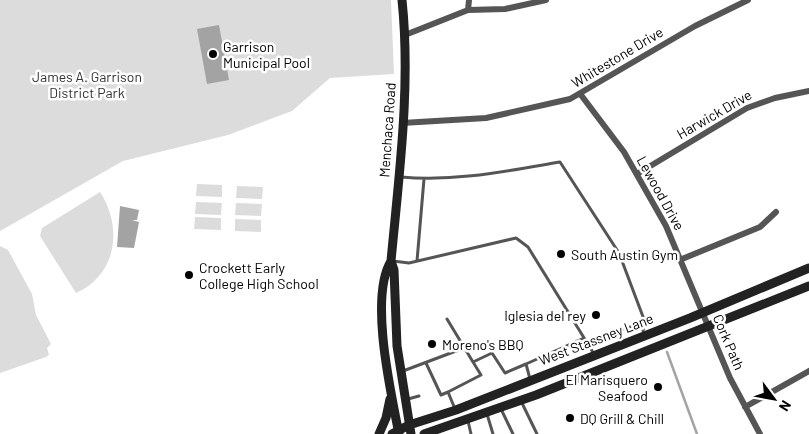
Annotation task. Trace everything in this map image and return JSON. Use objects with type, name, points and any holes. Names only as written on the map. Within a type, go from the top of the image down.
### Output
[{"type":"main road","name":"Menchaca Road","points":[[396,433],[382,321],[384,277],[390,261],[402,122],[405,35],[402,0]]},
{"type":"main road","name":"Menchaca Road","points":[[390,261],[394,270],[396,330],[400,372],[410,430]]},
{"type":"main road","name":"West Stassney Lane","points":[[396,433],[410,430],[809,268]]},
{"type":"main road","name":"West Stassney Lane","points":[[424,434],[487,414],[809,286]]},
{"type":"main road","points":[[607,350],[612,364]]},
{"type":"main road","points":[[518,385],[520,401]]},
{"type":"main road","points":[[379,434],[386,418],[391,394]]},
{"type":"street","points":[[468,10],[469,0]]},
{"type":"street","points":[[405,35],[468,10],[506,9],[546,0]]},
{"type":"street","name":"Whitestone Drive","points":[[402,122],[486,118],[581,95],[695,26],[748,0]]},
{"type":"street","name":"Harwick Drive","points":[[637,174],[747,108],[774,98],[809,91]]},
{"type":"street","name":"Lewood Drive","points":[[581,95],[624,152],[637,174],[682,259],[703,312]]},
{"type":"street","points":[[682,259],[760,227],[776,212]]},
{"type":"street","name":"Cork Path","points":[[703,312],[730,378],[760,434]]},
{"type":"street","points":[[745,407],[809,371]]},
{"type":"lane","points":[[398,176],[424,179],[466,177],[560,162],[619,254],[644,322],[644,335]]},
{"type":"lane","points":[[418,261],[424,179]]},
{"type":"lane","points":[[390,261],[409,263],[516,238],[528,247],[594,355]]},
{"type":"lane","points":[[426,363],[440,395],[481,376],[447,319]]},
{"type":"lane","points":[[587,343],[644,322]]},
{"type":"lane","points":[[473,362],[492,353],[505,372],[584,338]]},
{"type":"lane","points":[[400,372],[464,348]]},
{"type":"lane","points":[[526,364],[531,380]]},
{"type":"lane","points":[[448,392],[456,410]]},
{"type":"lane","points":[[405,400],[418,396]]},
{"type":"lane","points":[[520,401],[537,434]]},
{"type":"lane","points":[[501,408],[513,434]]},
{"type":"lane","points":[[487,414],[494,434]]},
{"type":"lane","points":[[468,421],[472,434]]},
{"type":"green space","name":"James A. Garrison District Park","points":[[0,0],[391,0],[394,74],[330,78],[292,111],[228,135],[123,161],[0,231]]},
{"type":"green space","points":[[197,184],[222,185],[222,197],[196,196]]},
{"type":"green space","points":[[237,186],[263,187],[262,199],[236,198]]},
{"type":"green space","points":[[100,192],[112,220],[112,249],[108,262],[100,275],[90,285],[76,293],[40,236],[42,228]]},
{"type":"green space","points":[[196,202],[222,203],[221,215],[195,214]]},
{"type":"green space","points":[[236,203],[262,204],[261,216],[235,215]]},
{"type":"green space","points":[[195,217],[221,218],[221,230],[194,229]]},
{"type":"green space","points":[[235,219],[261,220],[261,232],[235,231]]},
{"type":"green space","points":[[0,246],[8,250],[32,294],[36,315],[51,344],[47,348],[49,355],[46,357],[0,373]]},
{"type":"shaded area","name":"Garrison Municipal Pool","points":[[219,25],[229,80],[207,84],[197,29]]},
{"type":"shaded area","points":[[120,206],[139,210],[137,220],[132,220],[139,222],[134,248],[117,247]]},
{"type":"waterway","points":[[667,352],[697,434]]},
{"type":"place","name":"Garrison Municipal Pool","points":[[213,54]]},
{"type":"place","name":"South Austin Gym","points":[[561,254]]},
{"type":"place","name":"Crockett Early College High School","points":[[189,275]]},
{"type":"place","name":"Iglesia del rey","points":[[596,315]]},
{"type":"place","name":"Moreno's BBQ","points":[[432,344]]},
{"type":"place","name":"El Marisquero Seafood","points":[[658,387]]},
{"type":"place","name":"DQ Grill & Chill","points":[[570,418]]}]
